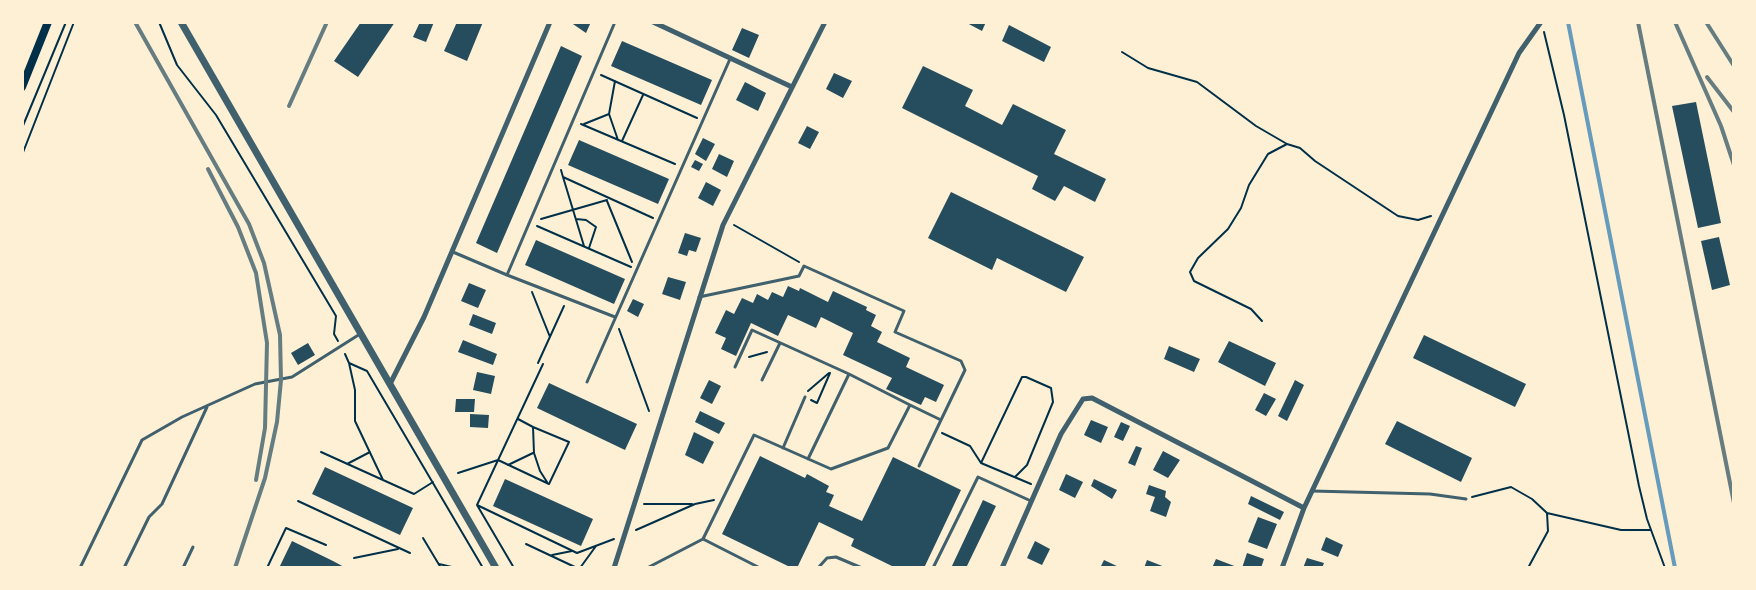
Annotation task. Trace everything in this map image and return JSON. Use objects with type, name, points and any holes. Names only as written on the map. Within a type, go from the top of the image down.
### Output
[{"type":"main road","points":[[22,87],[48,22]]},
{"type":"street","points":[[181,22],[496,567]]},
{"type":"street","points":[[390,384],[424,317],[550,22]]},
{"type":"street","points":[[653,22],[792,87]]},
{"type":"street","points":[[614,567],[725,221],[825,22]]},
{"type":"street","points":[[1282,567],[1304,508],[1519,53],[1542,23]]},
{"type":"street","points":[[1002,567],[1061,434],[1083,399],[1092,398],[1304,508]]},
{"type":"lane","points":[[507,275],[615,22]]},
{"type":"lane","points":[[587,382],[635,268],[730,58]]},
{"type":"lane","points":[[452,252],[615,317]]},
{"type":"lane","points":[[699,297],[799,276],[804,266],[904,311],[895,332],[961,362],[965,370],[919,466]]},
{"type":"lane","points":[[735,367],[752,330],[832,369],[849,374],[941,420]]},
{"type":"lane","points":[[80,567],[142,440],[207,405],[255,384],[292,377],[360,334]]},
{"type":"lane","points":[[762,380],[780,343]]},
{"type":"lane","points":[[808,459],[849,374]]},
{"type":"lane","points":[[783,448],[805,397]]},
{"type":"lane","points":[[123,567],[149,517],[162,504],[207,405]]},
{"type":"lane","points":[[647,567],[703,539],[754,435],[831,469],[888,448],[909,405]]},
{"type":"lane","points":[[933,567],[978,477],[1031,501]]},
{"type":"lane","points":[[1312,491],[1430,494],[1466,499]]},
{"type":"lane","points":[[703,539],[760,567]]},
{"type":"lane","points":[[183,567],[193,547]]},
{"type":"lane","points":[[818,567],[827,558],[836,557],[862,567]]},
{"type":"path","points":[[22,128],[66,22]]},
{"type":"path","points":[[22,155],[74,22]]},
{"type":"path","points":[[159,22],[177,65],[187,81],[195,87],[216,115],[336,316],[334,334],[349,363],[355,390],[355,422],[383,480]]},
{"type":"path","points":[[1542,23],[1574,160],[1638,486],[1665,567]]},
{"type":"path","points":[[1122,52],[1148,69],[1197,82],[1256,126],[1287,144],[1300,148],[1315,161],[1398,216],[1418,220],[1445,213]]},
{"type":"path","points":[[594,72],[703,120]]},
{"type":"path","points":[[615,81],[609,114],[618,140]]},
{"type":"path","points":[[622,141],[643,94]]},
{"type":"path","points":[[582,125],[609,114]]},
{"type":"path","points":[[573,121],[682,166]]},
{"type":"path","points":[[1262,321],[1251,309],[1194,281],[1190,272],[1198,258],[1228,229],[1241,207],[1249,185],[1268,154],[1287,144]]},
{"type":"path","points":[[556,159],[584,246]]},
{"type":"path","points":[[563,177],[658,220]]},
{"type":"path","points":[[529,222],[608,199]]},
{"type":"path","points":[[608,199],[635,268]]},
{"type":"path","points":[[576,219],[586,220],[596,227],[589,248]]},
{"type":"path","points":[[725,221],[804,266]]},
{"type":"path","points":[[529,222],[635,268]]},
{"type":"path","points":[[528,283],[550,337]]},
{"type":"path","points":[[538,363],[567,298]]},
{"type":"path","points":[[615,317],[649,411]]},
{"type":"path","points":[[738,360],[777,349]]},
{"type":"path","points":[[349,363],[367,371],[481,567]]},
{"type":"path","points":[[477,505],[543,364]]},
{"type":"path","points":[[832,369],[817,403],[802,396],[832,369]]},
{"type":"path","points":[[981,463],[1022,377],[1026,377],[1052,388],[1053,402],[1027,465],[1015,477]]},
{"type":"path","points":[[518,419],[568,442],[549,484]]},
{"type":"path","points":[[533,427],[534,453],[540,471],[549,484]]},
{"type":"path","points":[[936,430],[970,446],[981,463],[1038,487]]},
{"type":"path","points":[[321,452],[414,494],[433,482]]},
{"type":"path","points":[[346,464],[370,452]]},
{"type":"path","points":[[508,465],[534,453]]},
{"type":"path","points":[[458,473],[498,460],[549,484]]},
{"type":"path","points":[[1466,499],[1511,487],[1532,499],[1547,513],[1621,530],[1651,530]]},
{"type":"path","points":[[477,505],[577,553],[695,504],[724,497]]},
{"type":"path","points":[[298,501],[410,553]]},
{"type":"path","points":[[633,505],[695,504]]},
{"type":"path","points":[[477,505],[514,567]]},
{"type":"path","points":[[1528,567],[1548,531],[1547,513]]},
{"type":"path","points":[[267,567],[286,528],[326,545]]},
{"type":"path","points":[[423,538],[440,566],[456,567]]},
{"type":"path","points":[[526,544],[579,567],[596,546]]},
{"type":"path","points":[[354,558],[400,549]]},
{"type":"path","points":[[550,555],[572,551]]},
{"type":"building","points":[[361,22],[395,22],[358,77],[334,61]]},
{"type":"building","points":[[420,22],[434,22],[426,42],[413,37]]},
{"type":"building","points":[[457,22],[483,22],[467,61],[444,51]]},
{"type":"building","points":[[570,22],[591,22],[586,33]]},
{"type":"building","points":[[965,22],[986,22],[982,31]]},
{"type":"building","points":[[1009,25],[1051,47],[1044,62],[1002,41]]},
{"type":"building","points":[[742,28],[759,35],[749,58],[732,50]]},
{"type":"building","points":[[622,41],[712,80],[701,105],[611,66]]},
{"type":"building","points":[[561,46],[582,56],[497,253],[476,243]]},
{"type":"building","points":[[923,66],[973,90],[965,106],[1002,125],[1013,104],[1066,130],[1054,154],[1106,179],[1095,202],[1064,186],[1055,201],[1032,189],[1038,176],[902,108]]},
{"type":"building","points":[[834,73],[852,81],[843,98],[826,89]]},
{"type":"building","points":[[745,82],[766,93],[758,111],[736,100]]},
{"type":"building","points":[[1696,102],[1721,223],[1698,228],[1672,106]]},
{"type":"building","points":[[807,126],[819,132],[810,149],[798,143]]},
{"type":"building","points":[[703,138],[715,144],[706,161],[695,154]]},
{"type":"building","points":[[579,140],[669,179],[658,204],[568,165]]},
{"type":"building","points":[[719,154],[734,161],[727,177],[712,169]]},
{"type":"building","points":[[695,160],[703,164],[699,171],[691,167]]},
{"type":"building","points":[[706,182],[721,190],[713,206],[698,198]]},
{"type":"building","points":[[951,192],[1084,257],[1066,292],[997,258],[992,270],[928,238]]},
{"type":"building","points":[[685,233],[701,238],[696,252],[689,250],[687,256],[678,253]]},
{"type":"building","points":[[1719,237],[1730,285],[1712,290],[1701,241]]},
{"type":"building","points":[[536,240],[625,279],[614,304],[525,265]]},
{"type":"building","points":[[668,277],[686,282],[680,300],[662,294]]},
{"type":"building","points":[[469,283],[486,290],[478,308],[461,301]]},
{"type":"building","points":[[788,286],[799,291],[800,288],[828,302],[833,291],[867,307],[866,310],[876,315],[871,326],[882,332],[877,342],[910,358],[906,367],[944,385],[936,402],[925,397],[921,405],[886,389],[892,378],[843,355],[853,333],[821,317],[816,328],[788,315],[778,336],[751,323],[736,356],[721,349],[726,338],[715,333],[726,310],[734,314],[742,298],[753,303],[757,294],[768,300],[772,292],[783,297]]},
{"type":"building","points":[[633,299],[644,304],[638,317],[627,311]]},
{"type":"building","points":[[473,314],[496,323],[492,334],[469,325]]},
{"type":"building","points":[[1424,335],[1526,384],[1515,407],[1413,358]]},
{"type":"building","points":[[463,340],[497,354],[493,365],[458,352]]},
{"type":"building","points":[[1229,341],[1276,363],[1265,386],[1218,362]]},
{"type":"building","points":[[308,343],[315,355],[298,365],[291,353]]},
{"type":"building","points":[[1169,346],[1200,359],[1194,372],[1164,359]]},
{"type":"building","points":[[477,372],[495,376],[491,394],[473,390]]},
{"type":"building","points":[[709,380],[721,386],[712,404],[700,398]]},
{"type":"building","points":[[1295,380],[1304,385],[1287,421],[1278,416]]},
{"type":"building","points":[[549,383],[637,424],[625,450],[537,408]]},
{"type":"building","points":[[1264,393],[1276,399],[1266,416],[1255,410]]},
{"type":"building","points":[[456,399],[475,399],[474,412],[455,412]]},
{"type":"building","points":[[700,411],[725,423],[719,434],[695,422]]},
{"type":"building","points":[[470,414],[489,415],[488,428],[470,427]]},
{"type":"building","points":[[1091,420],[1108,427],[1101,443],[1084,435]]},
{"type":"building","points":[[1397,421],[1472,458],[1461,482],[1385,444]]},
{"type":"building","points":[[1121,422],[1130,426],[1123,441],[1114,437]]},
{"type":"building","points":[[694,432],[714,442],[703,464],[685,455]]},
{"type":"building","points":[[1136,446],[1142,448],[1135,466],[1128,463]]},
{"type":"building","points":[[1163,451],[1180,460],[1168,478],[1153,470]]},
{"type":"building","points":[[760,456],[805,478],[807,474],[829,486],[826,492],[834,495],[829,506],[862,521],[893,457],[961,490],[924,568],[896,568],[851,546],[854,539],[819,522],[797,568],[792,568],[722,534]]},
{"type":"building","points":[[325,467],[413,508],[400,535],[312,494]]},
{"type":"building","points":[[1066,474],[1083,482],[1075,498],[1059,490]]},
{"type":"building","points":[[505,479],[593,519],[581,546],[493,506]]},
{"type":"building","points":[[1094,479],[1117,490],[1112,499],[1091,486]]},
{"type":"building","points":[[1149,485],[1166,491],[1165,497],[1171,502],[1166,517],[1150,511],[1155,497],[1146,494]]},
{"type":"building","points":[[1251,496],[1284,512],[1280,520],[1248,504]]},
{"type":"building","points":[[983,500],[996,506],[966,568],[951,568]]},
{"type":"building","points":[[1258,517],[1277,524],[1267,549],[1248,542]]},
{"type":"building","points":[[1326,537],[1343,545],[1338,557],[1321,550]]},
{"type":"building","points":[[292,541],[333,561],[346,568],[279,568]]},
{"type":"building","points":[[1035,541],[1050,549],[1042,565],[1027,558]]},
{"type":"building","points":[[1247,553],[1264,559],[1261,568],[1242,568]]},
{"type":"building","points":[[1307,558],[1324,563],[1322,568],[1303,568]]},
{"type":"building","points":[[1216,559],[1237,567],[1237,568],[1212,568]]},
{"type":"building","points":[[1104,560],[1121,568],[1100,568]]},
{"type":"building","points":[[1147,560],[1165,567],[1165,568],[1144,568]]},
{"type":"waterway","points":[[1568,22],[1675,568]]},
{"type":"railway","points":[[135,22],[249,224],[264,263],[280,335],[281,380],[277,422],[265,478],[235,568]]},
{"type":"railway","points":[[289,106],[327,22]]},
{"type":"railway","points":[[1638,22],[1734,503]]},
{"type":"railway","points":[[1675,22],[1721,126],[1734,165]]},
{"type":"railway","points":[[1706,22],[1734,66]]},
{"type":"railway","points":[[1707,77],[1734,112]]},
{"type":"railway","points":[[208,169],[238,227],[256,273],[267,343],[265,428],[256,480]]}]
